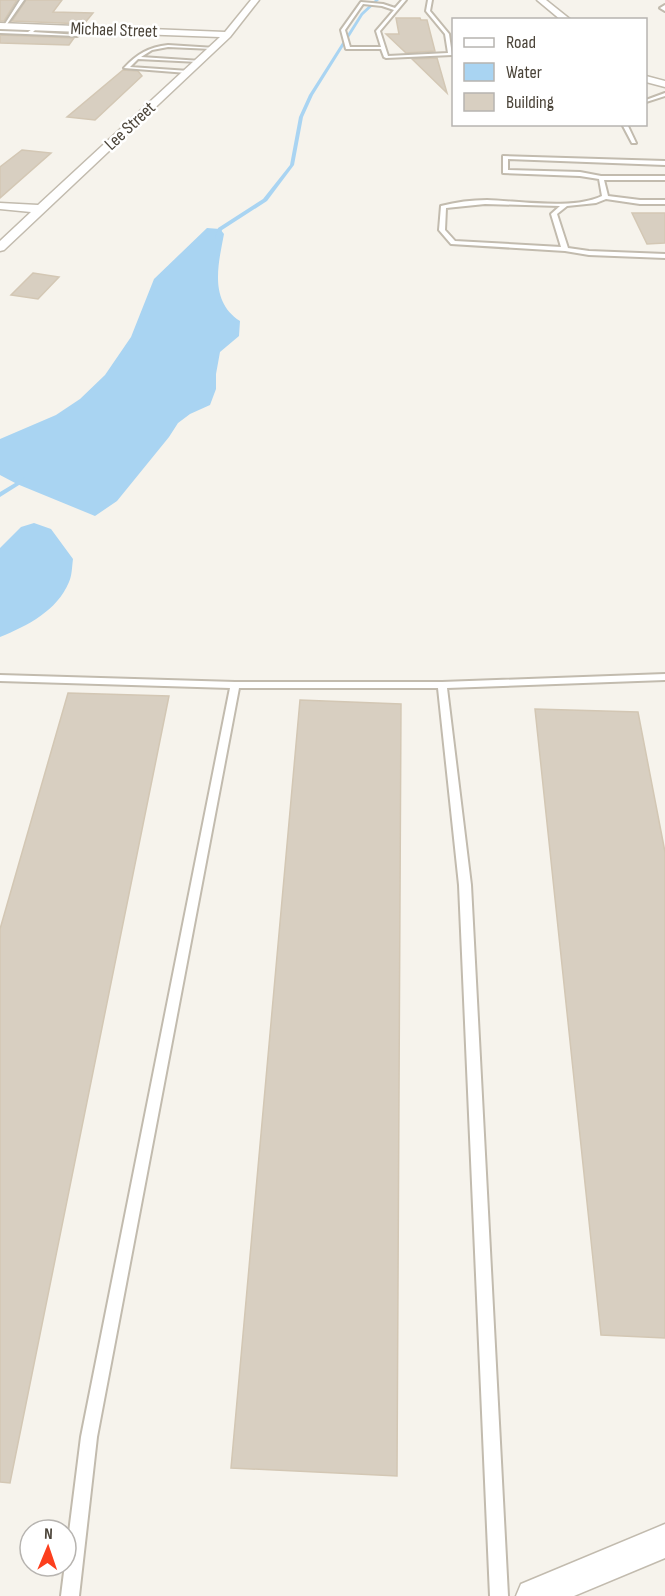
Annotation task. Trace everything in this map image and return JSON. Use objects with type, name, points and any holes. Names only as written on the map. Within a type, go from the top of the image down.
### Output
[{"type":"street","name":"Lee Street","points":[[0,248],[227,35],[255,0]]},
{"type":"street","points":[[541,0],[564,18]]},
{"type":"street","name":"Michael Street","points":[[1,28],[227,35]]},
{"type":"street","points":[[647,80],[665,84]]},
{"type":"street","points":[[0,206],[42,209]]},
{"type":"street","points":[[533,1596],[665,1541]]},
{"type":"lane","points":[[1,28],[22,0]]},
{"type":"lane","points":[[404,0],[378,31],[386,57],[450,54],[447,34],[428,11],[430,0]]},
{"type":"lane","points":[[383,48],[348,48],[343,30],[362,3],[395,9]]},
{"type":"lane","points":[[32,30],[77,35]]},
{"type":"lane","points":[[188,72],[126,68],[143,53],[160,47],[213,48]]},
{"type":"lane","points":[[137,58],[199,61]]},
{"type":"lane","points":[[647,100],[665,94]]},
{"type":"lane","points":[[625,126],[634,142]]},
{"type":"lane","points":[[665,163],[505,157],[506,172],[580,174],[601,178],[665,178]]},
{"type":"lane","points":[[601,178],[605,197]]},
{"type":"lane","points":[[665,201],[640,202],[605,197],[599,202],[566,204],[459,204],[443,207],[442,230],[453,243],[665,256]]},
{"type":"lane","points":[[564,249],[554,214],[566,204]]},
{"type":"lane","points":[[0,678],[235,685],[442,685],[665,677]]},
{"type":"lane","points":[[70,1596],[89,1437],[235,685]]},
{"type":"lane","points":[[442,685],[465,885],[499,1596]]},
{"type":"water","points":[[207,228],[220,229],[224,234],[218,270],[220,293],[230,313],[240,321],[239,336],[220,352],[216,389],[210,405],[190,414],[178,423],[117,501],[95,516],[0,475],[0,439],[56,415],[80,399],[105,375],[131,337],[154,279]]},
{"type":"water","points":[[34,523],[51,529],[73,559],[70,580],[64,592],[49,609],[31,622],[0,637],[0,548],[21,527]]},
{"type":"building","points":[[0,0],[17,0],[4,21],[0,21]]},
{"type":"building","points":[[26,0],[62,0],[53,12],[93,13],[84,24],[12,21]]},
{"type":"building","points":[[396,18],[427,20],[435,51],[406,53],[386,34],[399,34]]},
{"type":"building","points":[[0,35],[74,38],[69,45],[0,43]]},
{"type":"building","points":[[437,58],[447,93],[412,59]]},
{"type":"building","points":[[123,70],[138,71],[142,76],[95,120],[67,117]]},
{"type":"building","points":[[22,150],[51,153],[0,198],[0,167]]},
{"type":"building","points":[[632,213],[665,213],[665,243],[647,244]]},
{"type":"building","points":[[33,273],[59,277],[38,299],[11,295]]},
{"type":"building","points":[[68,693],[169,696],[10,1483],[0,1482],[0,929]]},
{"type":"building","points":[[300,700],[401,704],[397,1476],[231,1468]]},
{"type":"building","points":[[535,709],[638,712],[665,852],[665,1338],[601,1335]]},
{"type":"waterway","points":[[217,238],[220,229],[265,200],[292,165],[301,117],[311,95],[362,14],[377,0]]},
{"type":"waterway","points":[[0,495],[25,479]]}]
